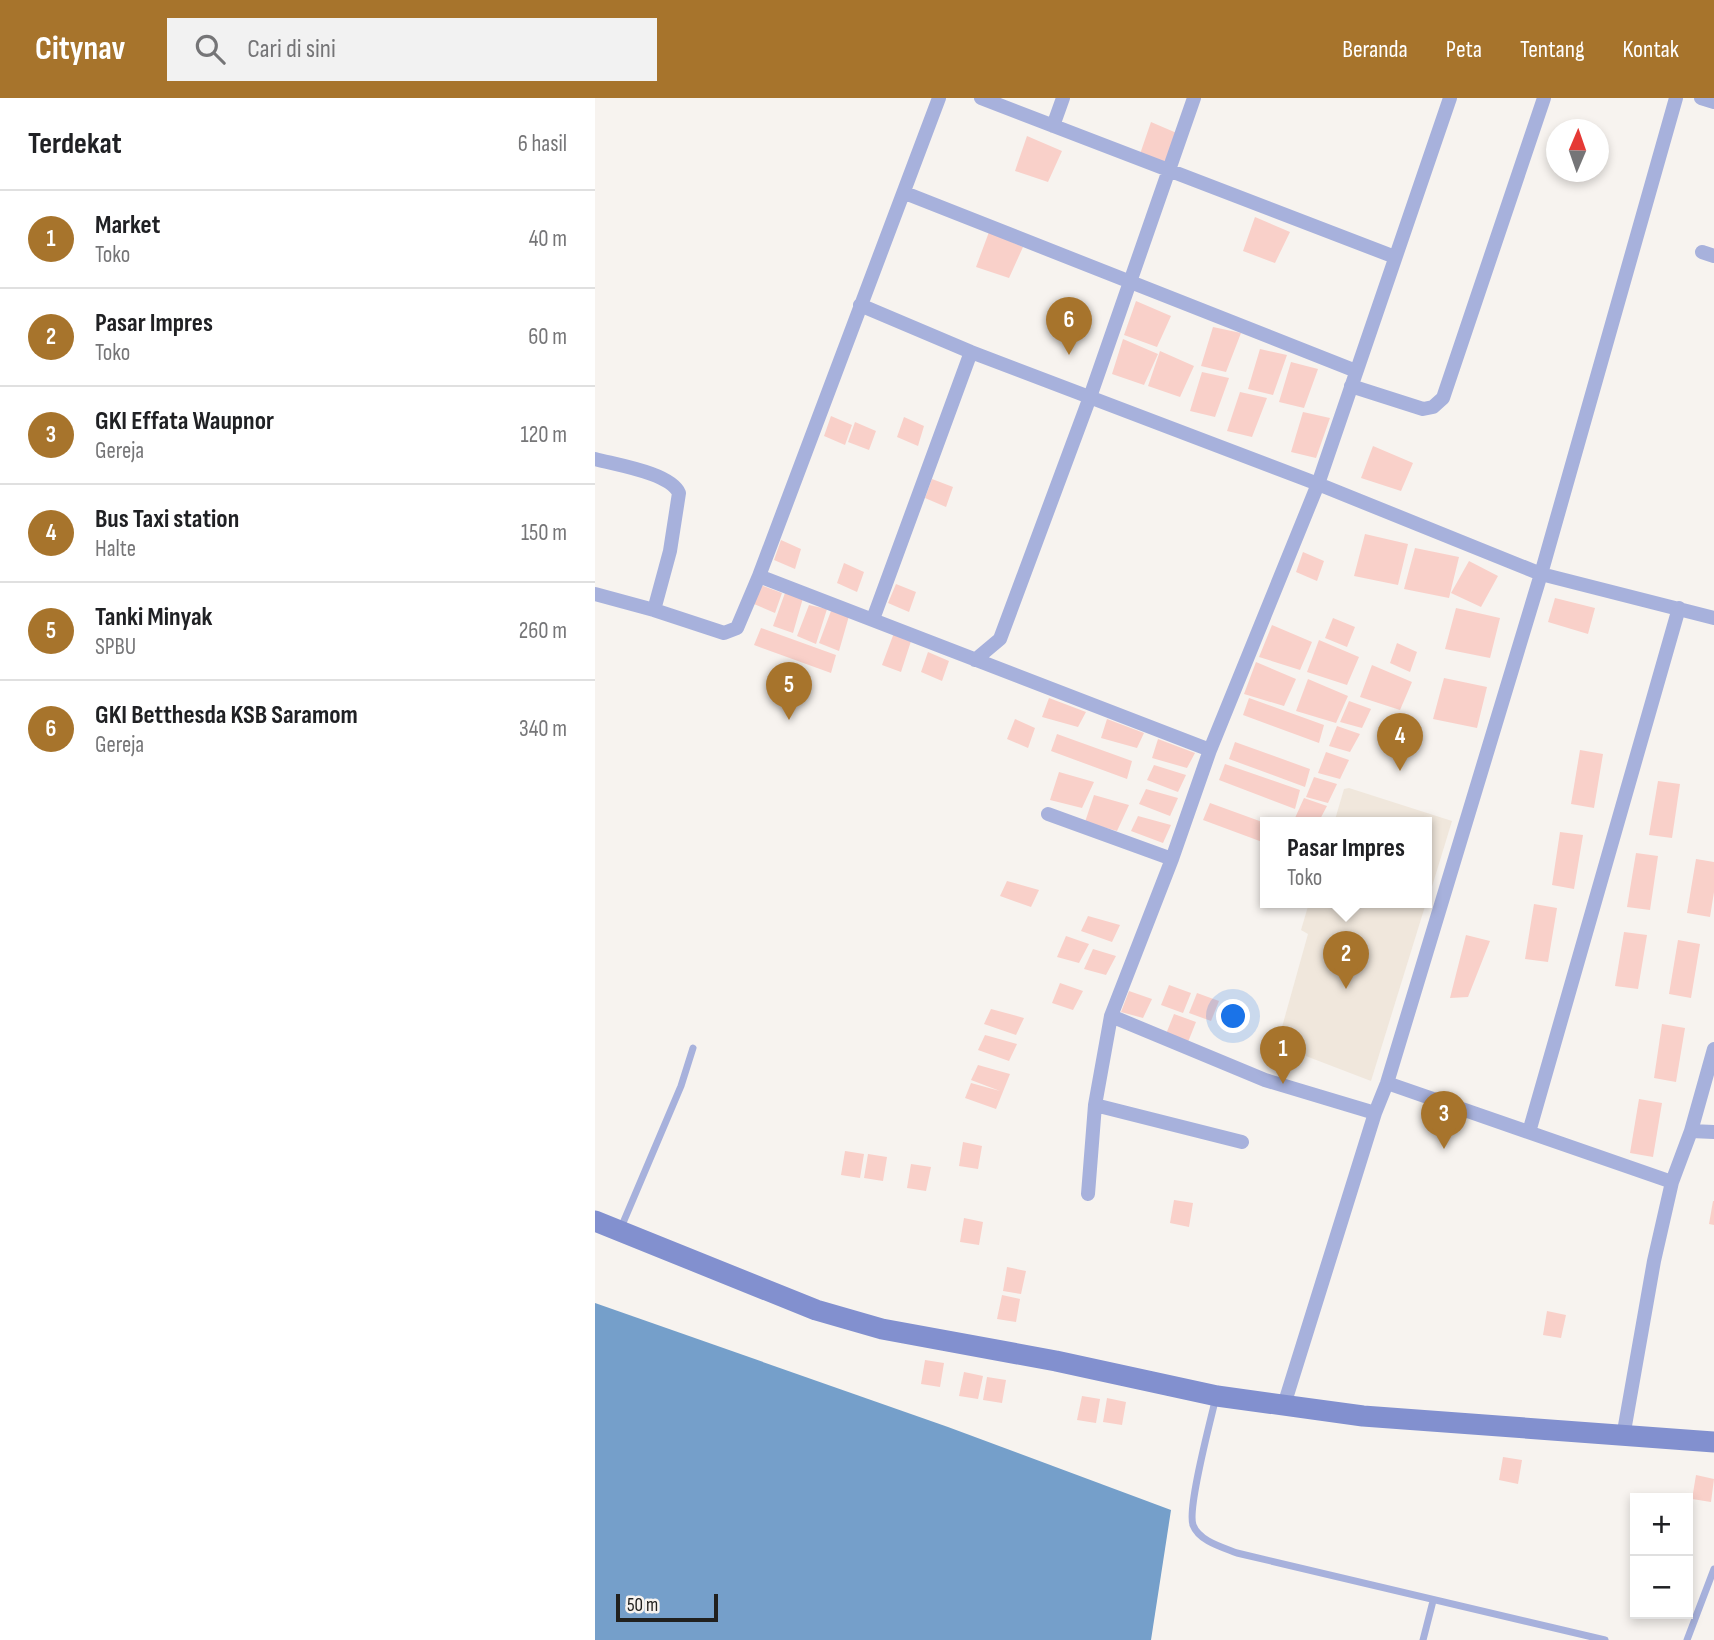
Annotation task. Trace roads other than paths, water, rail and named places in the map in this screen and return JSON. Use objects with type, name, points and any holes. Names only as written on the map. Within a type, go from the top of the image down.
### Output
[{"type":"main road","points":[[595,1221],[816,1310],[882,1329],[1056,1361],[1216,1396],[1363,1416],[1714,1442]]},
{"type":"street","points":[[595,594],[724,633],[737,628],[744,617],[939,98]]},
{"type":"street","points":[[981,98],[1395,257]]},
{"type":"street","points":[[1053,125],[1063,98]]},
{"type":"street","points":[[975,660],[1000,639],[1132,281],[1194,98]]},
{"type":"street","points":[[1088,1194],[1095,1105],[1111,1016],[1172,859],[1210,750],[1318,484],[1450,98]]},
{"type":"street","points":[[1351,386],[1423,409],[1433,407],[1443,398],[1544,98]]},
{"type":"street","points":[[1284,1405],[1375,1113],[1387,1083],[1541,574],[1675,98]]},
{"type":"street","points":[[1701,98],[1714,102]]},
{"type":"street","points":[[905,193],[1356,371]]},
{"type":"street","points":[[860,305],[971,352],[1318,484],[1541,574],[1714,618]]},
{"type":"street","points":[[873,619],[971,352]]},
{"type":"street","points":[[595,459],[661,477],[676,486],[679,493],[670,551],[654,610]]},
{"type":"street","points":[[759,576],[1210,750]]},
{"type":"street","points":[[1529,1132],[1679,608]]},
{"type":"street","points":[[1000,639],[1007,670]]},
{"type":"street","points":[[1048,814],[1172,859]]},
{"type":"street","points":[[1111,1016],[1265,1080],[1375,1113]]},
{"type":"street","points":[[1623,1437],[1654,1261],[1672,1182],[1691,1131],[1714,1049]]},
{"type":"street","points":[[1387,1083],[1672,1182]]},
{"type":"street","points":[[1095,1105],[1242,1142]]},
{"type":"street","points":[[1691,1131],[1714,1132]]},
{"type":"lane","points":[[620,1231],[681,1086],[693,1048]]},
{"type":"lane","points":[[1216,1396],[1192,1506],[1193,1525],[1205,1539],[1237,1553],[1605,1640]]},
{"type":"lane","points":[[1687,1640],[1714,1569]]},
{"type":"lane","points":[[1423,1640],[1433,1601]]},
{"type":"water","points":[[595,1303],[948,1427],[1171,1510],[1151,1640],[595,1640]]},
{"type":"place","name":"GKI Betthesda KSB Saramom","points":[[1069,355]]},
{"type":"place","name":"Tanki Minyak","points":[[789,720]]},
{"type":"place","name":"Bus Taxi station","points":[[1400,771]]},
{"type":"place","name":"Pasar Impres","points":[[1346,989]]},
{"type":"place","name":"Market","points":[[1283,1084]]},
{"type":"place","name":"GKI Effata Waupnor","points":[[1444,1149]]}]
